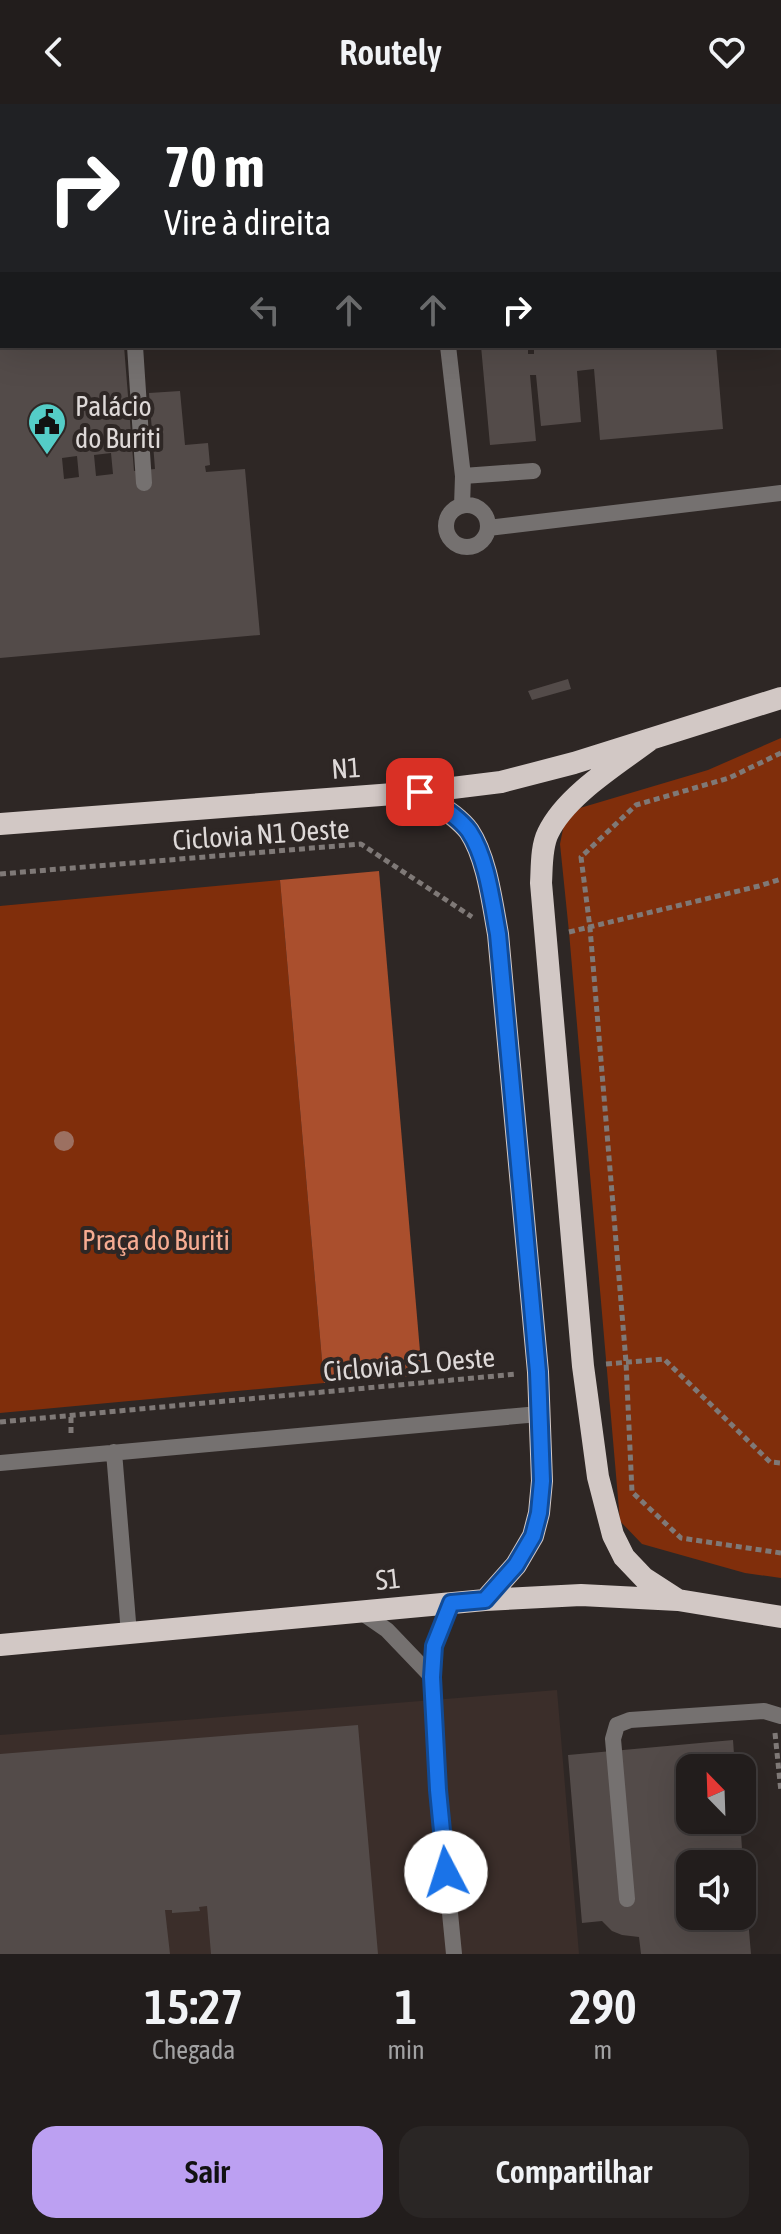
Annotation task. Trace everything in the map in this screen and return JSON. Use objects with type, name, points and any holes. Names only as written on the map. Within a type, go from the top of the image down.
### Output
[{"type":"highway","name":"N1","points":[[0,824],[420,792],[501,782],[574,763],[781,698]]},
{"type":"highway","points":[[651,739],[562,811],[547,835],[541,883],[583,1366],[598,1477],[613,1535],[624,1557],[644,1578],[678,1600]]},
{"type":"highway","points":[[420,792],[468,829],[477,847],[492,897],[498,934],[538,1372],[542,1481],[539,1513],[533,1536],[516,1565],[485,1600]]},
{"type":"highway","name":"S1","points":[[0,1645],[485,1600],[581,1595],[678,1600],[781,1617]]},
{"type":"lane","points":[[135,348],[144,483]]},
{"type":"lane","points":[[448,348],[463,476],[462,506]]},
{"type":"lane","points":[[463,476],[533,471]]},
{"type":"lane","points":[[488,528],[781,493]]},
{"type":"lane","points":[[462,506],[481,510],[488,528],[485,537],[469,548],[459,547],[446,532],[449,516],[454,509],[462,506]]},
{"type":"lane","points":[[0,1463],[539,1414]]},
{"type":"lane","points":[[114,1452],[129,1634]]},
{"type":"lane","points":[[451,1603],[434,1646],[432,1677],[438,1790],[454,1954]]},
{"type":"lane","points":[[361,1612],[387,1630],[432,1677]]},
{"type":"lane","points":[[627,1899],[613,1739],[617,1725],[630,1720],[764,1711],[777,1715]]},
{"type":"path","points":[[781,753],[729,778],[636,805],[581,857],[590,928],[626,1362],[632,1492],[681,1538],[781,1553]]},
{"type":"path","name":"Ciclovia N1 Oeste","points":[[0,874],[361,844],[498,934]]},
{"type":"path","points":[[545,932],[590,928],[781,879]]},
{"type":"path","points":[[583,1366],[664,1359],[770,1462],[781,1463]]},
{"type":"path","name":"Ciclovia S1 Oeste","points":[[0,1422],[538,1372]]},
{"type":"path","points":[[777,1715],[781,1792]]},
{"type":"shaded area","points":[[379,871],[422,1375],[324,1383],[280,880]]},
{"type":"shaded area","points":[[557,1690],[579,1954],[0,1954],[0,1735]]},
{"type":"green space","points":[[781,738],[781,1578],[745,1573],[642,1544],[620,1521],[560,844],[564,824],[580,808],[708,770]]},
{"type":"green space","name":"Praça do Buriti","points":[[280,880],[324,1383],[0,1413],[0,906]]},
{"type":"building","name":"Palácio do Buriti","points":[[0,348],[124,348],[134,471],[155,469],[149,393],[180,391],[185,445],[208,443],[210,465],[205,466],[206,472],[245,469],[260,635],[0,658]],"holes":[[[111,453],[113,474],[96,476],[94,455]],[[77,456],[79,477],[64,479],[62,458]]]},
{"type":"building","points":[[481,348],[528,348],[528,354],[534,354],[534,348],[716,348],[723,429],[600,440],[594,369],[577,371],[581,422],[541,426],[536,375],[530,375],[536,441],[490,445]]},
{"type":"building","points":[[568,679],[571,689],[532,700],[528,691]]},
{"type":"building","points":[[358,1725],[378,1954],[211,1954],[207,1906],[199,1907],[200,1911],[172,1913],[172,1910],[165,1910],[170,1954],[0,1954],[0,1754]]},
{"type":"building","points":[[733,1740],[734,1754],[676,1754],[676,1834],[741,1834],[742,1850],[676,1850],[676,1930],[749,1930],[751,1954],[641,1954],[639,1937],[612,1931],[602,1921],[582,1923],[568,1755]]},
{"type":"place","name":"Palácio do Buriti","points":[[47,456]]},
{"type":"route","points":[[420,792],[468,829],[477,847],[492,897],[498,934],[538,1372],[542,1481],[533,1536],[516,1565],[485,1600],[451,1603],[434,1646],[432,1677],[438,1790],[446,1872]]}]
